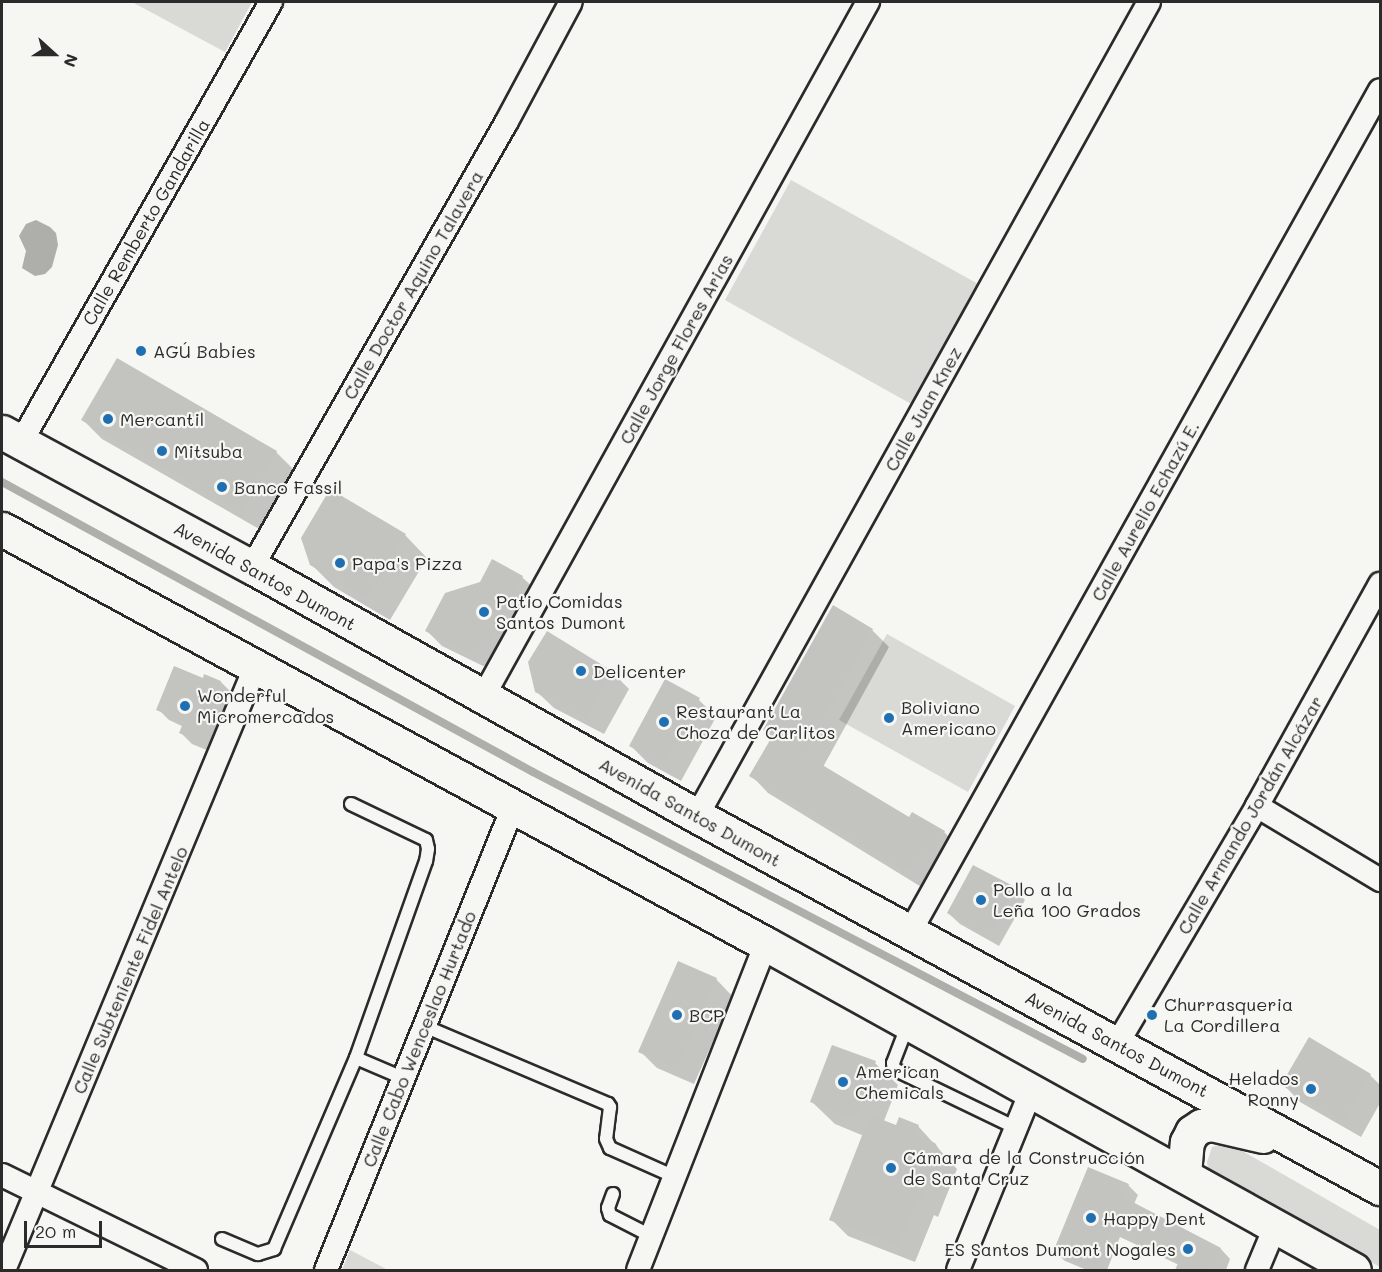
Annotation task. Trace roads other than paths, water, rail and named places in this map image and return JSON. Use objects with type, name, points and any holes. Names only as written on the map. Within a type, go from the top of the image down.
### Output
[{"type":"main road","name":"Avenida Santos Dumont","points":[[11,437],[252,567],[697,816],[1380,1188]]},
{"type":"main road","points":[[2,529],[766,944],[1354,1270]]},
{"type":"main road","points":[[1073,1113],[1140,1133],[1155,1136],[1168,1134],[1185,1118],[1188,1083]]},
{"type":"main road","points":[[1184,1174],[1187,1142],[1192,1132],[1201,1126],[1211,1124],[1311,1149]]},
{"type":"street","name":"Calle Remberto Gandarilla","points":[[11,437],[271,2]]},
{"type":"street","name":"Calle Doctor Aquino Talavera","points":[[252,567],[506,123],[571,2]]},
{"type":"street","name":"Calle Jorge Flores Arias","points":[[483,697],[867,2]]},
{"type":"street","name":"Calle Juan Knez","points":[[697,816],[1149,2]]},
{"type":"street","name":"Calle Aurelio Echazú E.","points":[[910,932],[1380,90]]},
{"type":"street","name":"Calle Armando Jordán Alcázar","points":[[1117,1044],[1257,806],[1380,584]]},
{"type":"street","name":"Calle Subteniente Fidel Antelo","points":[[4,1270],[255,668]]},
{"type":"street","points":[[1257,806],[1380,880]]},
{"type":"street","name":"Calle Cabo Wenceslao Hurtado","points":[[326,1270],[513,807]]},
{"type":"street","points":[[638,1270],[766,944]]},
{"type":"street","points":[[957,1270],[1031,1091]]},
{"type":"street","points":[[2,1175],[196,1270]]},
{"type":"street","points":[[1257,1270],[1275,1227]]},
{"type":"lane","points":[[222,1239],[258,1254],[274,1249],[356,1058],[426,861],[428,849],[426,840],[351,804]]},
{"type":"lane","points":[[908,1023],[893,1063],[894,1069],[1016,1128]]},
{"type":"lane","points":[[424,1026],[608,1104],[610,1107],[606,1139],[610,1148],[675,1177]]},
{"type":"lane","points":[[356,1058],[403,1078]]},
{"type":"lane","points":[[613,1194],[608,1208],[610,1215],[651,1236]]},
{"type":"waterway","points":[[2,482],[533,772],[1083,1059]]},
{"type":"place","name":"AGÚ Babies","points":[[141,351]]},
{"type":"place","name":"Mercantil","points":[[108,419]]},
{"type":"place","name":"Mitsuba","points":[[162,451]]},
{"type":"place","name":"Banco Fassil","points":[[222,487]]},
{"type":"place","name":"Papa's Pizza","points":[[340,563]]},
{"type":"place","name":"Patio Comidas Santos Dumont","points":[[484,612]]},
{"type":"place","name":"Delicenter","points":[[581,671]]},
{"type":"place","name":"Wonderful Micromercados","points":[[185,706]]},
{"type":"place","name":"Boliviano Americano","points":[[889,718]]},
{"type":"place","name":"Restaurant La Choza de Carlitos","points":[[664,722]]},
{"type":"place","name":"Pollo a la Leña 100 Grados","points":[[981,900]]},
{"type":"place","name":"BCP","points":[[677,1015]]},
{"type":"place","name":"Churrasqueria La Cordillera","points":[[1152,1015]]},
{"type":"place","name":"American Chemicals","points":[[843,1082]]},
{"type":"place","name":"Helados Ronny","points":[[1311,1089]]},
{"type":"place","name":"Cámara de la Construcción de Santa Cruz","points":[[891,1168]]},
{"type":"place","name":"Happy Dent","points":[[1091,1218]]},
{"type":"place","name":"ES Santos Dumont Nogales","points":[[1188,1249]]}]
